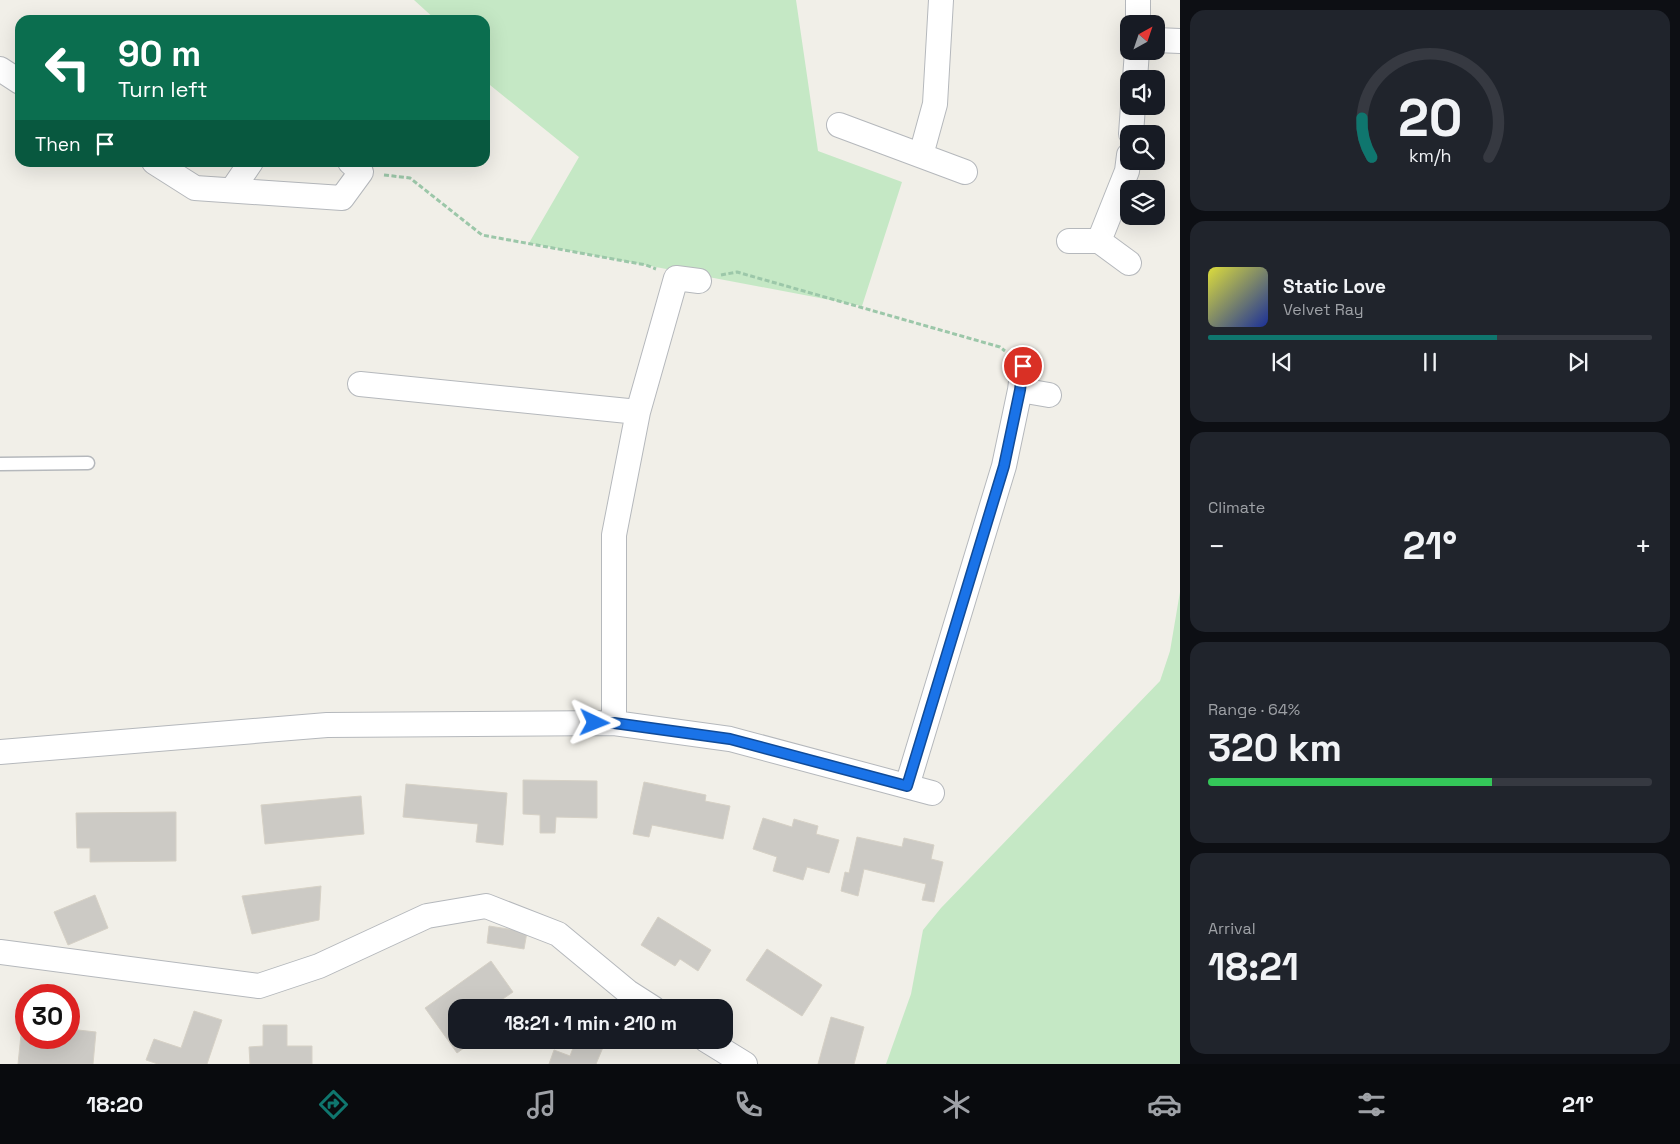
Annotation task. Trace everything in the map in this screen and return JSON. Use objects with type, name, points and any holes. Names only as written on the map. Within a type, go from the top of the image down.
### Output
[{"type":"street","points":[[921,155],[934,104],[941,0]]},
{"type":"street","points":[[1138,0],[1138,15]]},
{"type":"street","points":[[1165,40],[1180,41]]},
{"type":"street","points":[[0,69],[15,79]]},
{"type":"street","points":[[839,125],[965,172]]},
{"type":"street","points":[[162,167],[196,188],[342,198],[355,167]]},
{"type":"street","points":[[232,190],[248,167]]},
{"type":"street","points":[[1099,241],[1127,170]]},
{"type":"street","points":[[1069,241],[1099,241],[1129,263]]},
{"type":"street","points":[[614,723],[614,534],[638,412],[688,279]]},
{"type":"street","points":[[907,786],[1004,466],[1020,390],[1023,366]]},
{"type":"street","points":[[360,384],[638,412]]},
{"type":"street","points":[[1020,390],[1049,395]]},
{"type":"street","points":[[0,752],[327,725],[614,723],[730,739],[932,793]]},
{"type":"street","points":[[0,952],[259,986],[319,966],[427,916],[486,906],[558,934],[639,999]]},
{"type":"street","points":[[721,1049],[745,1064]]},
{"type":"lane","points":[[0,464],[88,463]]},
{"type":"path","points":[[355,167],[410,178],[482,235],[646,265],[688,279],[738,272],[1000,347],[1023,366]]},
{"type":"green space","points":[[414,0],[796,0],[818,151],[902,182],[862,306],[529,243],[579,157],[490,85],[490,15],[430,15]]},
{"type":"green space","points":[[1180,592],[1180,1064],[886,1064],[911,994],[923,930],[941,908],[1160,681],[1170,651]]},
{"type":"building","points":[[523,780],[597,781],[597,818],[556,817],[555,833],[540,833],[540,815],[523,814]]},
{"type":"building","points":[[644,782],[706,795],[705,801],[730,806],[723,839],[652,825],[649,837],[633,834]]},
{"type":"building","points":[[406,784],[507,793],[503,845],[476,842],[478,824],[403,817]]},
{"type":"building","points":[[361,796],[364,834],[265,844],[261,805]]},
{"type":"building","points":[[176,812],[176,861],[90,862],[90,848],[77,848],[76,813]]},
{"type":"building","points":[[763,818],[792,827],[794,819],[818,826],[816,834],[839,840],[829,873],[807,867],[803,880],[773,871],[777,857],[753,849]]},
{"type":"building","points":[[857,837],[902,847],[904,838],[934,845],[931,859],[943,862],[934,902],[922,900],[926,884],[864,869],[858,896],[841,891],[845,872],[849,873]]},
{"type":"building","points":[[321,886],[319,920],[252,934],[242,896]]},
{"type":"building","points":[[95,895],[108,928],[68,945],[54,912]]},
{"type":"building","points":[[658,917],[711,950],[698,971],[680,959],[675,966],[641,945]]},
{"type":"building","points":[[489,926],[527,932],[524,949],[487,943]]},
{"type":"building","points":[[767,949],[822,985],[802,1016],[746,980]]},
{"type":"building","points":[[491,961],[513,992],[503,999],[448,999],[448,1040],[425,1008]]},
{"type":"building","points":[[194,1011],[222,1020],[207,1064],[158,1064],[146,1060],[154,1039],[181,1048]]},
{"type":"building","points":[[831,1017],[864,1027],[854,1064],[818,1064]]},
{"type":"building","points":[[263,1025],[287,1025],[287,1046],[312,1046],[312,1064],[250,1064],[249,1047],[263,1046]]},
{"type":"building","points":[[80,1030],[96,1032],[93,1064],[18,1064],[20,1049],[80,1049]]},
{"type":"building","points":[[454,1049],[463,1049],[457,1053]]},
{"type":"building","points":[[573,1049],[602,1049],[596,1064],[549,1064],[554,1050],[570,1056]]},
{"type":"route","points":[[595,723],[614,723],[730,739],[907,786],[1004,466],[1020,390],[1023,366]]}]
